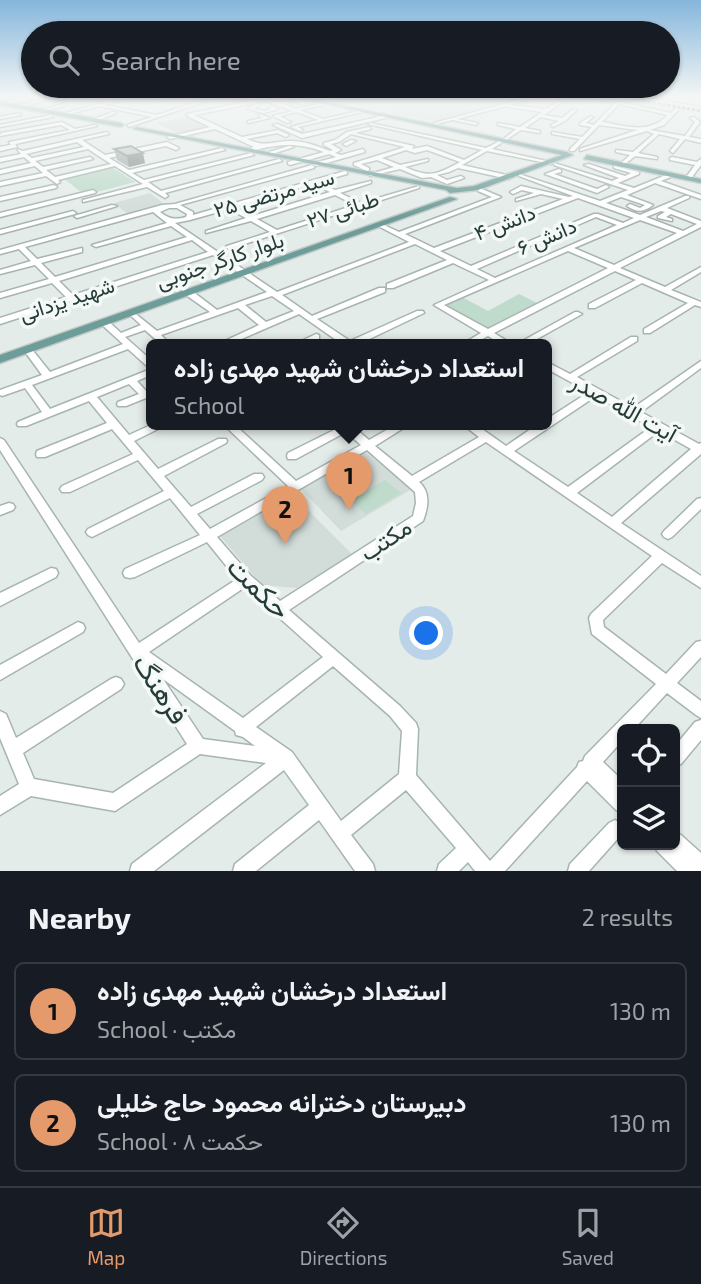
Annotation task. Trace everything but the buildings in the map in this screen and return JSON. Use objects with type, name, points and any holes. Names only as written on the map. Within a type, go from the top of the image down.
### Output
[{"type":"main road","points":[[163,137],[279,161],[292,160]]},
{"type":"main road","points":[[493,137],[573,157],[609,160]]},
{"type":"main road","points":[[495,137],[557,154],[701,180]]},
{"type":"main road","points":[[167,138],[242,150],[449,193]]},
{"type":"main road","points":[[600,149],[600,153],[620,165],[701,180]]},
{"type":"main road","name":"بلوار کارگر جنوبی","points":[[0,359],[189,293],[449,193],[573,157]]},
{"type":"main road","name":"بلوار کارگر جنوبی","points":[[0,352],[380,225],[449,193],[480,190],[573,157]]},
{"type":"main road","points":[[314,166],[449,193]]},
{"type":"street","points":[[1,137],[51,178]]},
{"type":"street","points":[[0,149],[47,137]]},
{"type":"street","points":[[0,160],[89,137]]},
{"type":"street","points":[[167,138],[173,137]]},
{"type":"street","points":[[236,137],[259,147]]},
{"type":"street","points":[[242,139],[252,137],[261,141],[280,137]]},
{"type":"street","points":[[242,150],[318,137]]},
{"type":"street","points":[[338,149],[326,144],[341,137],[402,151],[427,148],[465,162]]},
{"type":"street","points":[[366,137],[397,144],[417,137]]},
{"type":"street","points":[[422,137],[511,156],[573,157],[632,137]]},
{"type":"street","points":[[377,158],[424,177],[431,176],[458,166],[508,137]]},
{"type":"street","points":[[573,170],[573,157],[582,138],[577,137]]},
{"type":"street","points":[[631,137],[573,157],[548,174],[597,191],[638,173],[620,165],[654,137]]},
{"type":"street","points":[[678,137],[701,141]]},
{"type":"street","points":[[673,151],[685,138]]},
{"type":"street","points":[[450,143],[458,139]]},
{"type":"street","points":[[556,140],[573,157],[625,178]]},
{"type":"street","points":[[79,141],[105,154],[190,216]]},
{"type":"street","points":[[301,141],[341,157]]},
{"type":"street","points":[[346,144],[353,141]]},
{"type":"street","points":[[280,142],[311,156]]},
{"type":"street","points":[[465,146],[472,142]]},
{"type":"street","points":[[105,154],[167,144],[176,148]]},
{"type":"street","points":[[397,144],[402,151]]},
{"type":"street","points":[[0,172],[99,145]]},
{"type":"street","points":[[194,149],[206,147]]},
{"type":"street","points":[[272,152],[291,147]]},
{"type":"street","points":[[0,252],[143,212],[158,211],[363,151],[349,147],[292,160]]},
{"type":"street","points":[[119,148],[135,151],[162,164]]},
{"type":"street","points":[[128,172],[222,150]]},
{"type":"street","points":[[369,175],[356,164],[402,151]]},
{"type":"street","points":[[208,232],[335,192],[369,175],[454,151]]},
{"type":"street","points":[[511,156],[518,151]]},
{"type":"street","points":[[618,151],[658,155]]},
{"type":"street","points":[[292,160],[303,153]]},
{"type":"street","points":[[65,206],[251,155]]},
{"type":"street","points":[[477,155],[535,168]]},
{"type":"street","points":[[573,157],[573,170]]},
{"type":"street","points":[[0,199],[25,193],[90,159]]},
{"type":"street","points":[[0,232],[279,161]]},
{"type":"street","points":[[674,161],[700,164]]},
{"type":"street","points":[[0,184],[51,178],[117,164]]},
{"type":"street","points":[[215,164],[232,173]]},
{"type":"street","points":[[690,176],[700,164]]},
{"type":"street","points":[[420,168],[430,165],[447,171]]},
{"type":"street","points":[[458,166],[509,177]]},
{"type":"street","points":[[573,170],[609,185],[636,189],[680,187],[690,196]]},
{"type":"street","points":[[232,173],[229,176],[243,184],[252,183],[272,194]]},
{"type":"street","name":"۲۵ سید مرتضی","points":[[96,245],[345,173]]},
{"type":"street","points":[[567,181],[586,174]]},
{"type":"street","points":[[521,175],[573,197]]},
{"type":"street","points":[[656,188],[671,175]]},
{"type":"street","points":[[431,176],[447,182],[461,178]]},
{"type":"street","points":[[313,182],[361,205]]},
{"type":"street","name":"طبائی ۲۷","points":[[229,247],[417,187]]},
{"type":"street","points":[[667,191],[680,187]]},
{"type":"street","points":[[513,191],[521,188],[573,197],[683,233]]},
{"type":"street","points":[[599,204],[636,189],[656,188],[701,199]]},
{"type":"street","points":[[399,234],[498,197],[480,190]]},
{"type":"street","points":[[499,339],[438,305],[701,190]]},
{"type":"street","points":[[0,215],[93,192]]},
{"type":"street","points":[[518,200],[539,192]]},
{"type":"street","points":[[25,193],[39,205]]},
{"type":"street","points":[[621,195],[650,205],[640,210],[630,206]]},
{"type":"street","points":[[101,197],[128,216]]},
{"type":"street","name":"دانش ۴","points":[[433,250],[573,197]]},
{"type":"street","points":[[640,202],[648,198]]},
{"type":"street","points":[[231,207],[276,232]]},
{"type":"street","points":[[660,208],[671,216],[701,223]]},
{"type":"street","points":[[158,211],[192,238],[341,339]]},
{"type":"street","points":[[75,214],[89,227]]},
{"type":"street","name":"دانش ۶","points":[[471,269],[596,215],[620,224]]},
{"type":"street","points":[[107,222],[124,237]]},
{"type":"street","points":[[476,339],[701,223]]},
{"type":"street","points":[[380,225],[494,280]]},
{"type":"street","points":[[19,227],[34,243]]},
{"type":"street","points":[[0,296],[192,238]]},
{"type":"street","points":[[156,334],[415,242]]},
{"type":"street","points":[[20,246],[72,298]]},
{"type":"street","points":[[567,248],[698,304]]},
{"type":"street","points":[[0,272],[79,250]]},
{"type":"street","points":[[153,250],[173,265]]},
{"type":"street","name":"شهید یزدانی","points":[[0,321],[214,252]]},
{"type":"street","points":[[311,319],[453,260]]},
{"type":"street","points":[[665,290],[701,269]]},
{"type":"street","points":[[592,306],[642,280]]},
{"type":"street","points":[[189,293],[217,313]]},
{"type":"street","points":[[647,331],[698,304]]},
{"type":"street","points":[[240,305],[265,326]]},
{"type":"street","points":[[243,339],[300,311]]},
{"type":"street","points":[[132,313],[161,339]]},
{"type":"street","points":[[360,339],[420,313]]},
{"type":"street","points":[[530,339],[578,314]]},
{"type":"street","points":[[104,323],[146,360]]},
{"type":"street","points":[[119,336],[147,326]]},
{"type":"street","points":[[311,339],[316,337]]},
{"type":"street","points":[[569,377],[634,339]]},
{"type":"street","points":[[2,393],[129,345]]},
{"type":"street","points":[[27,349],[48,376]]},
{"type":"street","points":[[633,413],[700,365]]},
{"type":"street","name":"آیت الله صدر","points":[[552,368],[700,449]]},
{"type":"street","points":[[22,424],[146,374]]},
{"type":"street","points":[[130,380],[146,392]]},
{"type":"street","points":[[27,384],[48,413]]},
{"type":"street","points":[[552,420],[595,392]]},
{"type":"street","points":[[122,404],[146,394]]},
{"type":"street","name":"حکمت","points":[[90,397],[246,580],[396,711],[410,729],[407,778]]},
{"type":"street","points":[[41,454],[114,424]]},
{"type":"street","points":[[568,493],[658,427]]},
{"type":"street","points":[[127,440],[150,430]]},
{"type":"street","points":[[234,430],[296,487]]},
{"type":"street","points":[[292,456],[338,430]]},
{"type":"street","name":"مکتب","points":[[279,609],[419,518],[421,491],[350,430]]},
{"type":"street","points":[[130,573],[209,537],[394,430]]},
{"type":"street","points":[[476,430],[701,583]]},
{"type":"street","points":[[506,451],[537,430]]},
{"type":"street","points":[[412,481],[486,437]]},
{"type":"street","points":[[156,475],[222,441]]},
{"type":"street","name":"فرهنگ","points":[[0,442],[198,746],[286,758]]},
{"type":"street","points":[[613,523],[700,449]]},
{"type":"street","points":[[66,489],[140,455]]},
{"type":"street","points":[[189,513],[258,477]]},
{"type":"street","points":[[92,532],[171,492]]},
{"type":"street","points":[[668,534],[701,502]]},
{"type":"street","points":[[661,556],[596,618],[597,629],[701,710]]},
{"type":"street","points":[[0,600],[51,573]]},
{"type":"street","points":[[246,580],[137,652],[286,758],[366,871]]},
{"type":"street","points":[[0,673],[78,628]]},
{"type":"street","points":[[629,724],[701,646]]},
{"type":"street","points":[[242,729],[334,657]]},
{"type":"street","points":[[13,750],[116,684]]},
{"type":"street","points":[[0,719],[29,787]]},
{"type":"street","points":[[680,752],[701,728]]},
{"type":"street","points":[[493,871],[617,736]]},
{"type":"street","points":[[0,806],[29,787],[115,802],[198,746]]},
{"type":"street","points":[[139,871],[286,758]]},
{"type":"street","points":[[588,765],[617,788]]},
{"type":"street","points":[[588,765],[617,798]]},
{"type":"street","points":[[339,834],[407,778],[487,871]]},
{"type":"street","points":[[242,871],[321,807]]},
{"type":"street","points":[[577,871],[615,830]]},
{"type":"street","points":[[680,846],[701,866]]},
{"type":"street","points":[[446,871],[468,849]]},
{"type":"street","points":[[668,850],[690,871]]},
{"type":"shaded area","points":[[150,193],[164,204],[128,214],[114,203]]},
{"type":"shaded area","points":[[365,452],[412,489],[341,531],[300,488]]},
{"type":"shaded area","points":[[292,494],[352,554],[297,588],[262,585],[219,535]]},
{"type":"green space","points":[[112,167],[135,182],[85,195],[63,178]]},
{"type":"green space","points":[[519,294],[541,305],[489,329],[445,305],[462,297],[488,311]]},
{"type":"green space","points":[[385,480],[401,493],[366,514],[351,500]]},
{"type":"place","name":"استعداد درخشان شهید مهدی زاده","points":[[349,510]]},
{"type":"place","name":"دبيرستان دخترانه محمود حاج خلیلی","points":[[285,544]]}]
